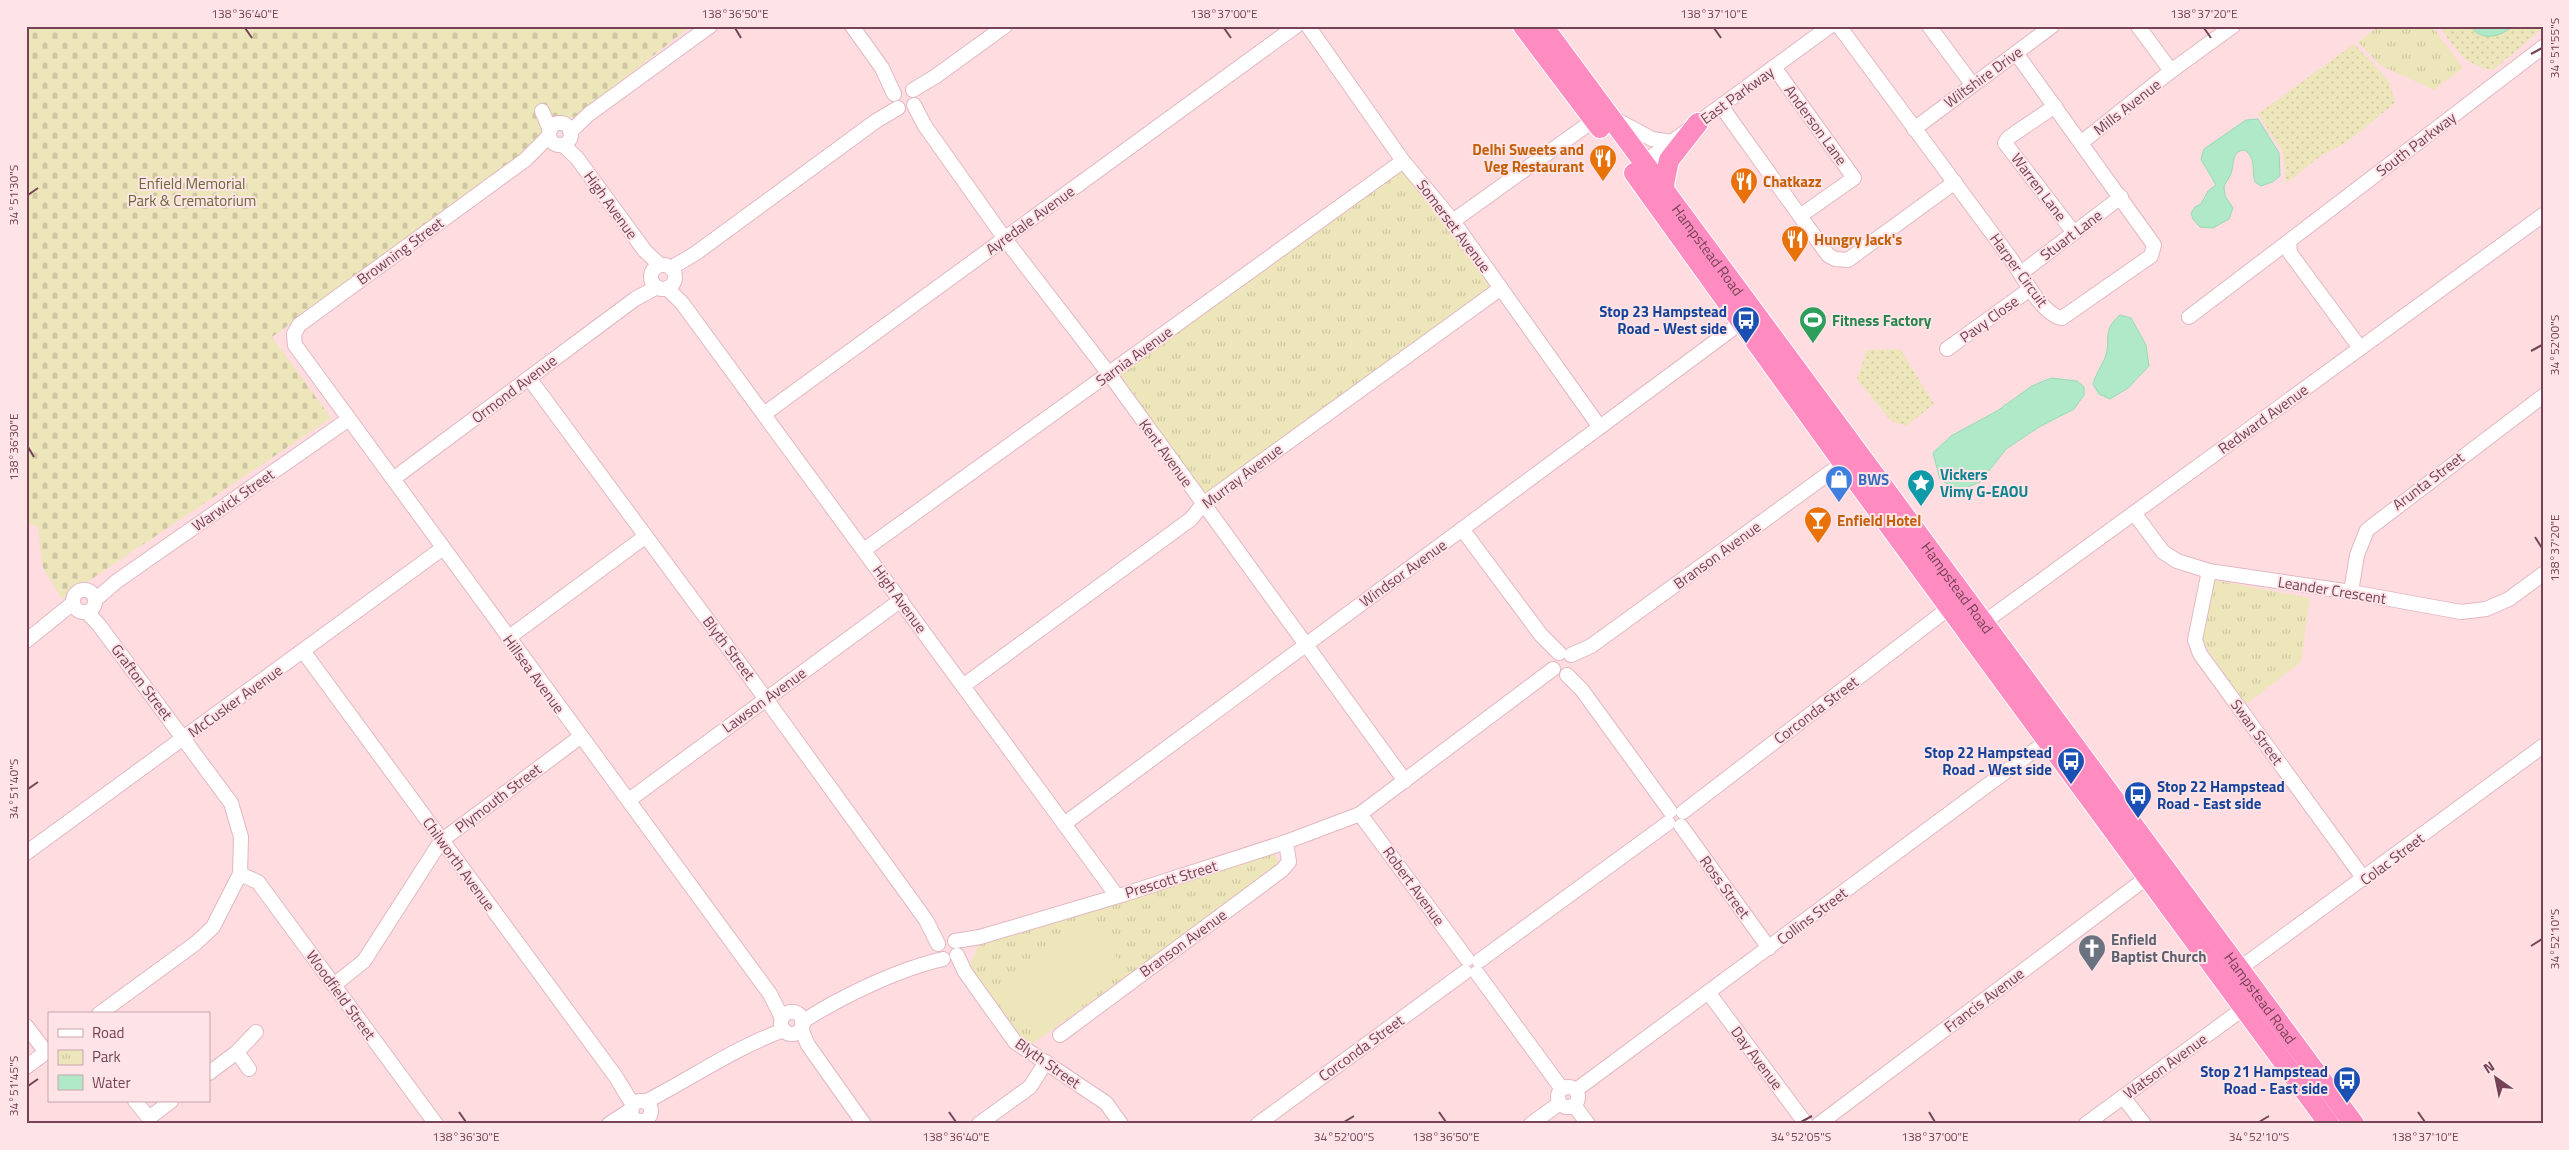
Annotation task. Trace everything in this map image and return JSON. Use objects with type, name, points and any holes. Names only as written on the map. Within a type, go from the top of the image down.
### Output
[{"type":"highway","name":"Hampstead Road","points":[[1523,26],[1644,163],[1658,195],[2054,735],[2157,871],[2251,1002],[2329,1124]]},
{"type":"highway","name":"Hampstead Road","points":[[1543,26],[1743,321],[1851,458]]},
{"type":"highway","points":[[1658,195],[1669,160],[1698,123]]},
{"type":"highway","name":"Hampstead Road","points":[[2251,1002],[2354,1124]]},
{"type":"street","name":"Browning Street","points":[[300,352],[295,345],[294,334],[299,325],[710,26]]},
{"type":"street","name":"Kent Avenue","points":[[852,26],[1005,239],[1109,374],[1405,781]]},
{"type":"street","name":"Ormond Avenue","points":[[393,480],[696,252],[1005,26]]},
{"type":"street","name":"Ayredale Avenue","points":[[764,414],[1296,26]]},
{"type":"street","name":"Somerset Avenue","points":[[1308,26],[1403,161],[1453,221],[1599,426]]},
{"type":"street","name":"East Parkway","points":[[1644,163],[1830,26]]},
{"type":"street","name":"Harper Circuit","points":[[1839,26],[1955,182],[2021,273],[2030,289],[2050,313],[2062,318],[2151,256],[2154,245],[2082,142],[2016,53]]},
{"type":"street","name":"Wiltshire Drive","points":[[1914,129],[2052,26]]},
{"type":"street","points":[[2138,26],[2171,71]]},
{"type":"street","name":"Mills Avenue","points":[[2082,142],[2171,71],[2233,26]]},
{"type":"street","points":[[1934,28],[1972,84]]},
{"type":"street","name":"South Parkway","points":[[2189,317],[2543,47]]},
{"type":"street","name":"Anderson Lane","points":[[1774,67],[1854,178],[1800,216]]},
{"type":"street","points":[[1721,106],[1828,255],[1835,259],[1848,260],[1955,182]]},
{"type":"street","name":"Warren Lane","points":[[2055,106],[2008,138],[2005,143],[2074,234]]},
{"type":"street","points":[[1453,221],[1603,116],[1652,140],[1672,142]]},
{"type":"street","name":"High Avenue","points":[[560,134],[1116,896]]},
{"type":"street","name":"Sarnia Avenue","points":[[864,550],[1403,161]]},
{"type":"street","name":"Stuart Lane","points":[[2021,273],[2121,197]]},
{"type":"street","name":"Redward Avenue","points":[[1976,628],[2543,215]]},
{"type":"street","points":[[2289,241],[2287,246],[2290,253],[2360,348]]},
{"type":"street","name":"Murray Avenue","points":[[963,686],[1191,519],[1203,504],[1501,288]]},
{"type":"street","name":"Pavy Close","points":[[1947,349],[2030,289]]},
{"type":"street","name":"Windsor Avenue","points":[[1064,824],[1743,321]]},
{"type":"street","name":"Hillsea Avenue","points":[[300,352],[864,1124]]},
{"type":"street","name":"Blyth Street","points":[[529,378],[766,698],[1015,1042],[1106,1103],[1121,1124]]},
{"type":"street","name":"Arunta Street","points":[[2351,592],[2357,555],[2367,530],[2543,396]]},
{"type":"street","name":"Warwick Street","points":[[26,641],[86,604],[349,419]]},
{"type":"street","name":"Branson Avenue","points":[[1360,814],[1532,687],[1851,458]]},
{"type":"street","name":"Leander Crescent","points":[[2134,513],[2163,552],[2176,561],[2209,571],[2351,592],[2461,612],[2486,609],[2509,599],[2543,574]]},
{"type":"street","name":"Ross Street","points":[[1462,529],[1564,665],[1769,948]]},
{"type":"street","points":[[508,638],[646,536]]},
{"type":"street","name":"McCusker Avenue","points":[[26,853],[443,548]]},
{"type":"street","name":"Swan Street","points":[[2209,571],[2194,640],[2200,654],[2364,879]]},
{"type":"street","name":"Lawson Avenue","points":[[629,800],[901,600]]},
{"type":"street","name":"Corconda Street","points":[[1258,1124],[1675,818],[1957,602]]},
{"type":"street","name":"Grafton Street","points":[[86,604],[231,803],[241,837],[240,874]]},
{"type":"street","name":"Chilworth Avenue","points":[[303,651],[643,1113]]},
{"type":"street","name":"Collins Street","points":[[1532,1124],[1566,1094],[1769,948],[2054,735]]},
{"type":"street","name":"Plymouth Street","points":[[334,985],[364,961],[441,841],[580,737]]},
{"type":"street","name":"Colac Street","points":[[2231,974],[2364,879],[2543,746]]},
{"type":"street","name":"Prescott Street","points":[[609,1124],[643,1113],[675,1086],[711,1063],[948,949],[980,937],[1286,842],[1360,814]]},
{"type":"street","name":"Robert Avenue","points":[[1360,814],[1566,1094]]},
{"type":"street","name":"Branson Avenue","points":[[1060,1035],[1282,870],[1289,862],[1286,842]]},
{"type":"street","name":"Francis Avenue","points":[[1819,1124],[2157,871]]},
{"type":"street","points":[[102,1012],[196,943],[213,927],[240,874]]},
{"type":"street","name":"Woodfield Street","points":[[240,874],[258,882],[436,1124]]},
{"type":"street","name":"Day Avenue","points":[[1708,992],[1806,1124]]},
{"type":"street","name":"Watson Avenue","points":[[2086,1124],[2251,1002]]},
{"type":"street","points":[[26,1026],[47,1051],[26,1067]]},
{"type":"street","points":[[210,1072],[237,1052],[256,1032]]},
{"type":"street","points":[[237,1052],[249,1069]]},
{"type":"street","points":[[979,1124],[1030,1087],[1046,1062]]},
{"type":"street","points":[[1566,1094],[1579,1098],[1574,1105],[1588,1124]]},
{"type":"street","points":[[2123,1097],[2144,1124]]},
{"type":"street","points":[[136,1102],[149,1121],[170,1102]]},
{"type":"green space","name":"Enfield Memorial Park & Crematorium","points":[[26,26],[691,26],[576,116],[548,126],[532,150],[272,337],[331,418],[62,599],[43,568],[38,527],[26,522]]},
{"type":"green space","points":[[2379,26],[2432,26],[2463,68],[2434,90],[2380,65],[2358,42]]},
{"type":"green space","points":[[2439,26],[2543,26],[2543,28],[2493,70],[2483,68],[2467,60]]},
{"type":"green space","points":[[2354,44],[2389,81],[2395,103],[2347,142],[2322,155],[2286,183],[2283,152],[2258,114]]},
{"type":"green space","points":[[1403,161],[1501,288],[1203,504],[1109,374]]},
{"type":"green space","points":[[1900,349],[1934,404],[1906,426],[1891,421],[1857,379],[1867,350]]},
{"type":"green space","points":[[2214,580],[2310,598],[2301,662],[2245,705],[2202,641]]},
{"type":"green space","points":[[1274,855],[1278,860],[1273,870],[1031,1045],[1021,1036],[969,966],[980,943]]},
{"type":"green space","points":[[1092,921],[1124,968],[1033,1031],[1000,985]]},
{"type":"water","points":[[2470,26],[2514,26],[2503,33],[2486,36],[2480,35]]},
{"type":"water","points":[[2258,119],[2279,153],[2280,176],[2272,182],[2261,186],[2255,182],[2251,157],[2245,150],[2240,151],[2235,156],[2230,176],[2224,187],[2225,196],[2233,208],[2229,219],[2213,228],[2200,227],[2193,219],[2191,213],[2195,207],[2201,204],[2208,191],[2216,185],[2201,159],[2204,149],[2246,120]]},
{"type":"water","points":[[2120,315],[2131,318],[2146,345],[2149,366],[2128,388],[2110,399],[2099,394],[2093,384],[2105,358],[2109,331],[2114,321]]},
{"type":"water","points":[[2051,378],[2077,381],[2084,387],[2084,395],[2074,409],[2039,427],[2006,449],[1980,482],[1958,491],[1940,479],[1933,453],[1951,436],[1997,411],[2032,386]]},
{"type":"place","name":"Delhi Sweets and Veg Restaurant","points":[[1603,182]]},
{"type":"place","name":"Chatkazz","points":[[1744,205]]},
{"type":"place","name":"Hungry Jack's","points":[[1795,263]]},
{"type":"place","name":"Stop 23 Hampstead Road - West side","points":[[1746,344]]},
{"type":"place","name":"Fitness Factory","points":[[1813,344]]},
{"type":"place","name":"BWS","points":[[1839,503]]},
{"type":"place","name":"Vickers Vimy G-EAOU","points":[[1921,507]]},
{"type":"place","name":"Enfield Hotel","points":[[1818,544]]},
{"type":"place","name":"Stop 22 Hampstead Road - West side","points":[[2071,785]]},
{"type":"place","name":"Stop 22 Hampstead Road - East side","points":[[2138,819]]},
{"type":"place","name":"Enfield Baptist Church","points":[[2092,972]]},
{"type":"place","name":"Stop 21 Hampstead Road - East side","points":[[2347,1104]]}]
